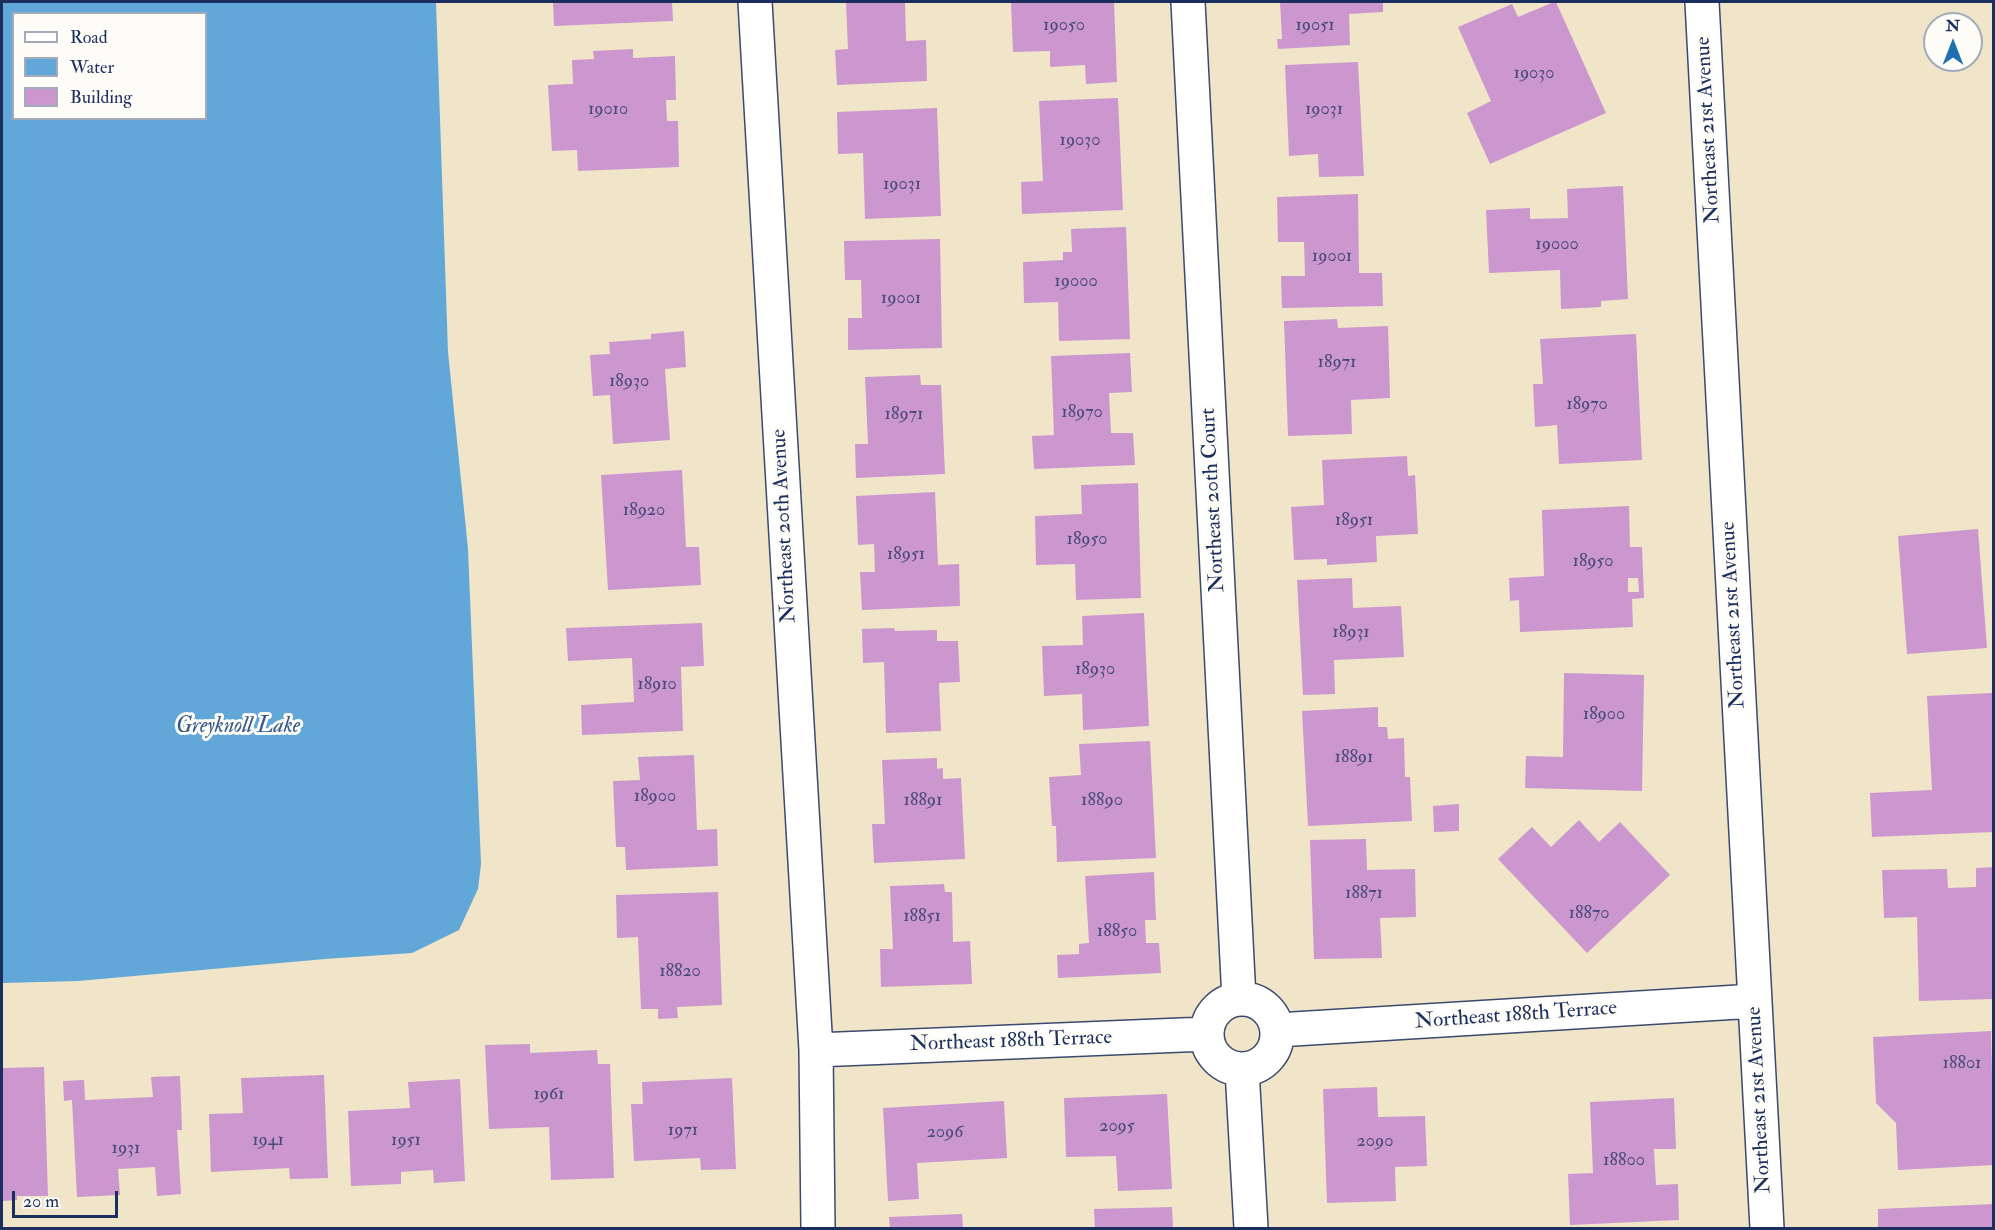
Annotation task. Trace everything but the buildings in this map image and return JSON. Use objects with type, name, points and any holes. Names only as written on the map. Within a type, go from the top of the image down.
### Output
[{"type":"street","name":"Northeast 20th Avenue","points":[[755,2],[816,1050],[818,1228]]},
{"type":"street","name":"Northeast 20th Court","points":[[1188,2],[1239,999]]},
{"type":"street","name":"Northeast 21st Avenue","points":[[1702,2],[1767,1228]]},
{"type":"street","points":[[1239,999],[1250,999],[1260,1004],[1275,1019],[1277,1030],[1277,1042],[1272,1053],[1254,1067],[1242,1070],[1231,1068],[1221,1062],[1208,1045],[1206,1034],[1212,1014],[1220,1006],[1239,999]]},
{"type":"street","name":"Northeast 188th Terrace","points":[[1277,1030],[1755,1001]]},
{"type":"street","name":"Northeast 188th Terrace","points":[[816,1050],[1206,1034]]},
{"type":"street","points":[[1242,1070],[1251,1228]]},
{"type":"water","name":"Greyknoll Lake","points":[[2,2],[436,2],[448,352],[468,549],[481,864],[478,889],[459,930],[412,953],[78,981],[2,983]]}]
